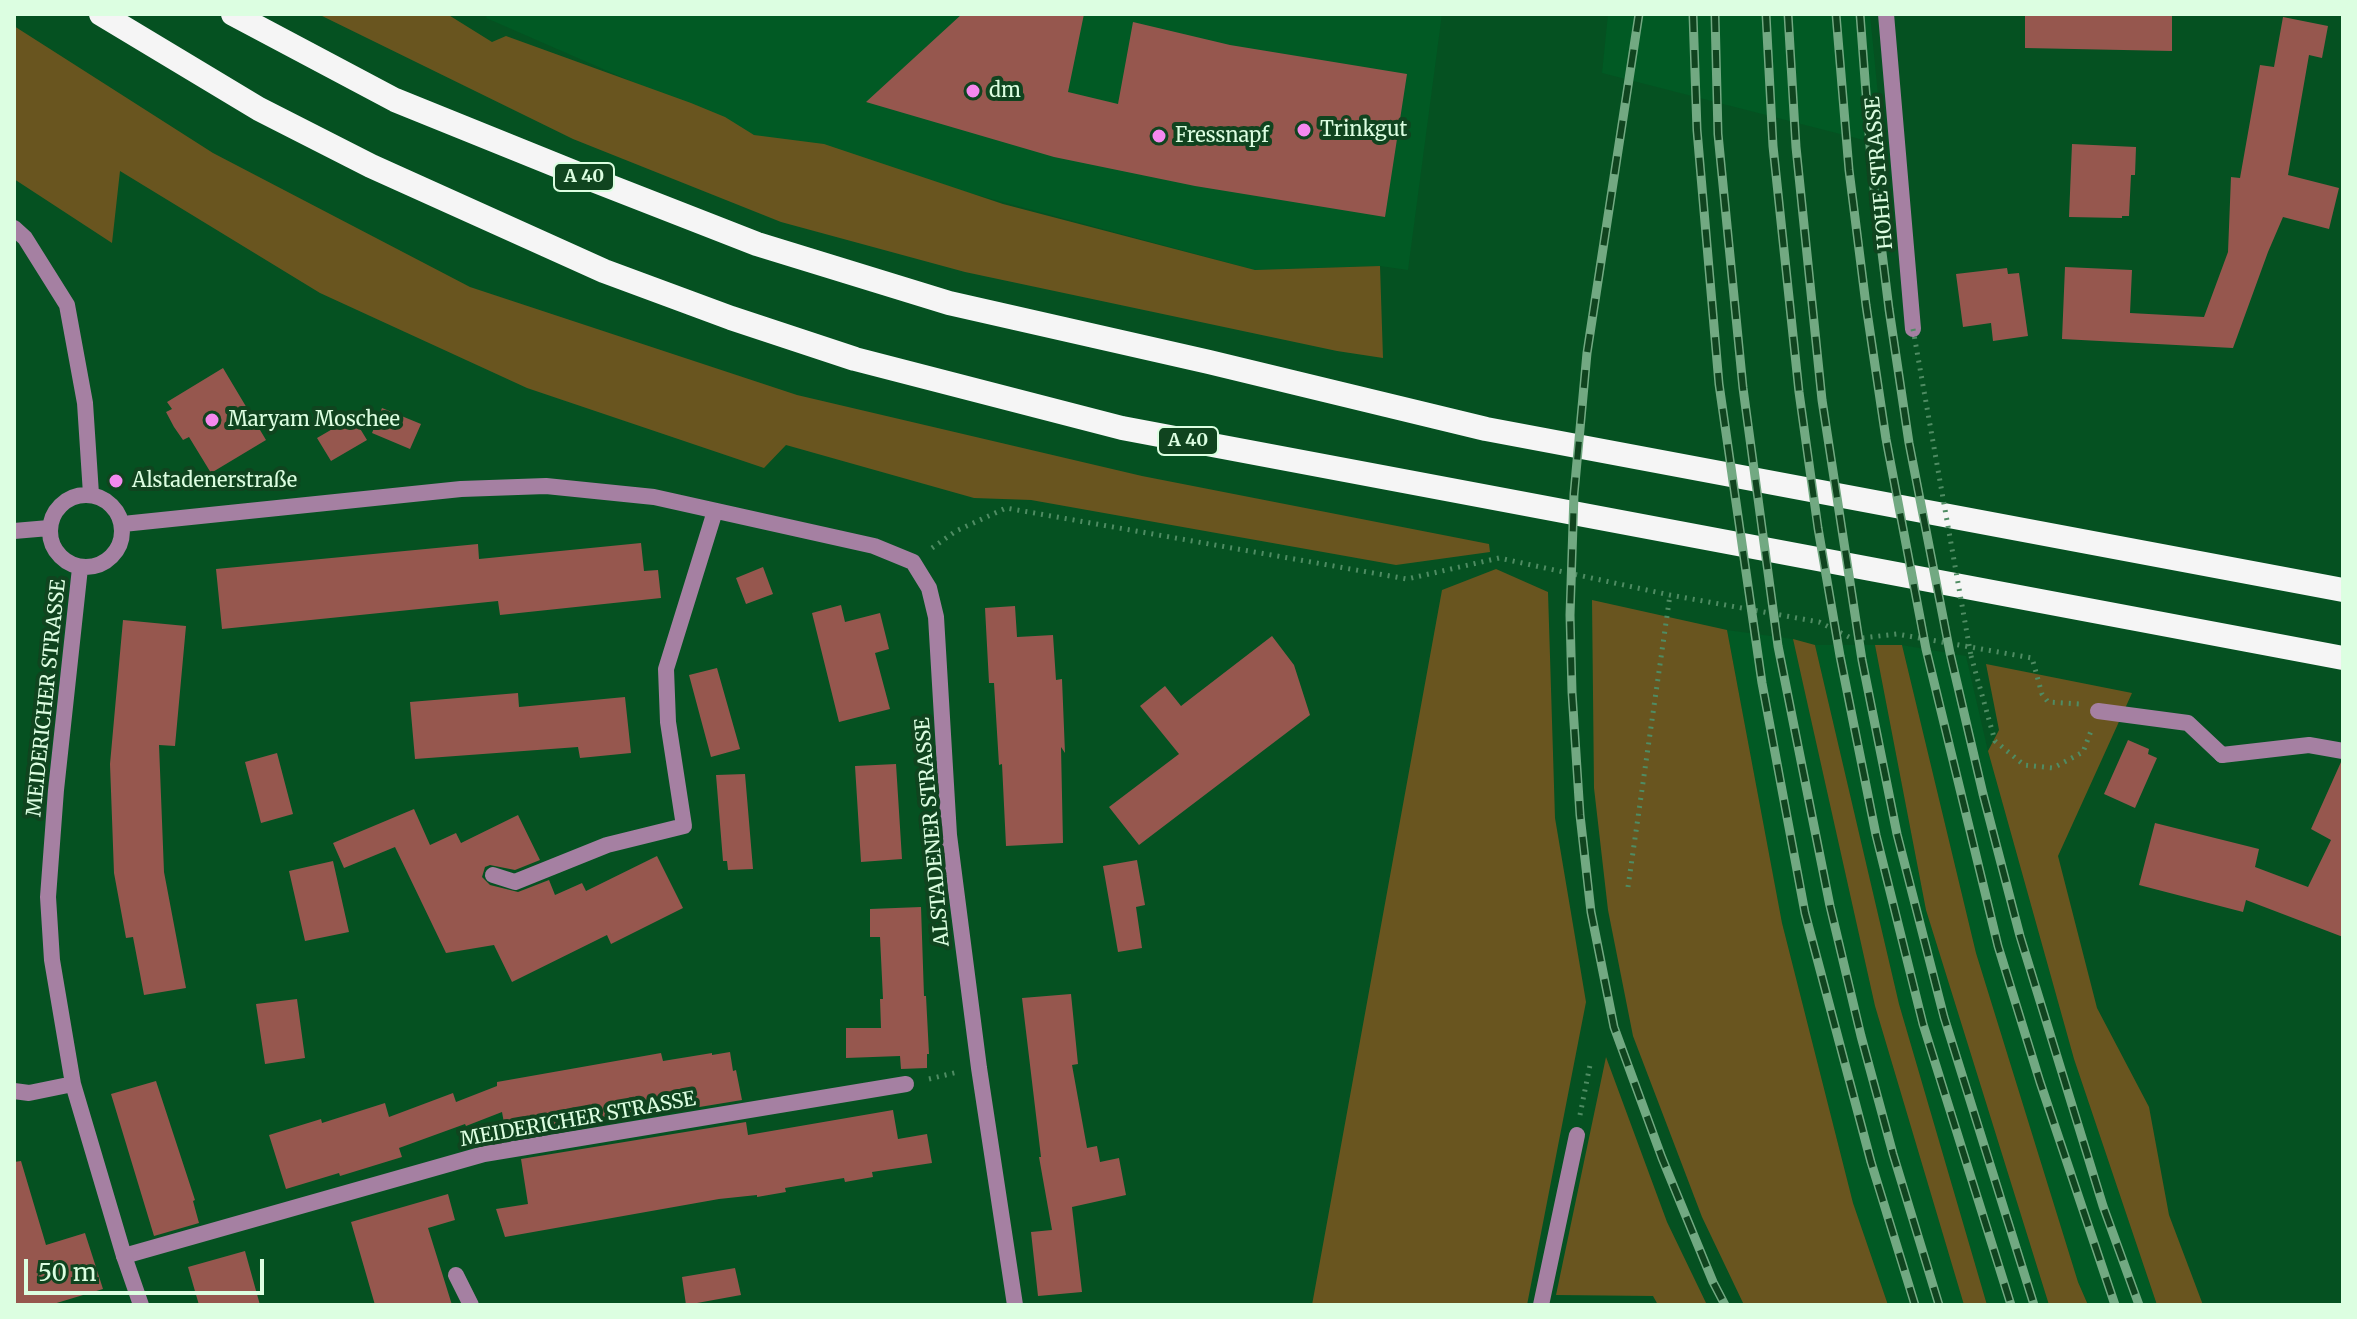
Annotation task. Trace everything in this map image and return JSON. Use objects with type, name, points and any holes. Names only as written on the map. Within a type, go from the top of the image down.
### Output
[{"type":"highway","name":"A 40","points":[[101,14],[259,109],[371,166],[604,271],[855,359],[1122,428],[2343,658]]},
{"type":"highway","name":"A 40","points":[[233,14],[395,100],[588,178],[757,244],[949,303],[1486,429],[2343,590]]},
{"type":"street","name":"HOHE STRASSE","points":[[1886,14],[1913,329]]},
{"type":"street","points":[[14,228],[25,238],[67,305],[85,403],[91,494]]},
{"type":"street","points":[[14,531],[49,528],[56,510],[71,497],[91,494],[112,504],[123,524],[461,489],[546,486],[654,497],[874,546],[913,562]]},
{"type":"street","points":[[493,875],[515,882],[607,845],[684,826],[668,722],[666,669],[715,511]]},
{"type":"street","name":"MEIDERICHER STRASSE","points":[[49,528],[52,546],[63,561],[80,568],[103,564],[120,547],[123,524]]},
{"type":"street","name":"ALSTADENER STRASSE","points":[[913,562],[929,588],[936,617],[949,835],[979,1068],[1015,1305]]},
{"type":"street","name":"MEIDERICHER STRASSE","points":[[80,568],[48,897],[52,960],[73,1084],[141,1305]]},
{"type":"street","points":[[2098,711],[2188,723],[2222,755],[2309,745],[2343,751]]},
{"type":"street","points":[[14,1091],[29,1093],[73,1084]]},
{"type":"street","name":"MEIDERICHER STRASSE","points":[[124,1256],[484,1154],[906,1084]]},
{"type":"street","points":[[1541,1305],[1577,1135]]},
{"type":"street","points":[[456,1275],[471,1305]]},
{"type":"path","points":[[913,562],[956,531],[1006,508],[1407,579],[1499,558],[1670,595],[1819,622],[1853,639],[1897,634],[2032,658],[2042,694],[2048,702],[2080,704],[2098,711],[2083,752],[2053,768],[2024,765],[1995,741],[1971,656],[1913,329]]},
{"type":"path","points":[[1628,887],[1670,595]]},
{"type":"path","points":[[1577,1135],[1590,1065]]},
{"type":"path","points":[[906,1084],[979,1068]]},
{"type":"shaded area","points":[[318,14],[447,14],[492,42],[506,36],[691,103],[725,117],[754,135],[824,144],[1003,204],[1255,270],[1380,266],[1383,358],[1337,351],[965,272],[781,222],[573,139]]},
{"type":"shaded area","points":[[487,14],[1442,14],[1408,270],[1380,266],[1255,270],[754,135],[486,18]]},
{"type":"shaded area","points":[[1608,14],[1870,14],[1883,145],[1602,73]]},
{"type":"shaded area","points":[[14,26],[213,153],[470,287],[797,395],[1142,476],[1489,544],[1490,552],[1396,565],[1031,500],[974,498],[786,445],[764,468],[527,388],[320,293],[120,171],[112,243],[14,179]]},
{"type":"shaded area","points":[[1496,569],[1548,592],[1555,818],[1586,1002],[1527,1305],[1312,1305],[1442,590]]},
{"type":"shaded area","points":[[1592,600],[1727,630],[1782,923],[1853,1203],[1888,1305],[1744,1305],[1702,1217],[1633,1036],[1608,910],[1594,788]]},
{"type":"shaded area","points":[[1727,630],[1793,639],[1875,1006],[1964,1305],[1888,1305],[1853,1203],[1782,923]]},
{"type":"shaded area","points":[[1793,639],[1815,645],[1899,1004],[1987,1305],[1964,1305],[1875,1006]]},
{"type":"shaded area","points":[[1815,645],[1875,645],[1926,910],[2049,1305],[1987,1305],[1899,1004]]},
{"type":"shaded area","points":[[1875,645],[1902,645],[1976,953],[2078,1282],[2088,1305],[2049,1305],[1926,910]]},
{"type":"shaded area","points":[[1902,645],[1966,656],[1988,751],[2074,1059],[2157,1305],[2088,1305],[2078,1282],[1976,953]]},
{"type":"shaded area","points":[[1986,664],[2132,693],[2058,856],[2097,1008],[2149,1107],[2169,1215],[2203,1305],[2157,1305],[2074,1059],[1988,751],[1999,730]]},
{"type":"shaded area","points":[[1606,1057],[1667,1222],[1707,1305],[1658,1305],[1653,1296],[1556,1295]]},
{"type":"building","points":[[962,14],[1084,14],[1068,92],[1118,104],[1133,22],[1230,45],[1407,74],[1385,217],[1195,186],[1054,157],[866,102]]},
{"type":"building","points":[[2025,14],[2172,14],[2172,51],[2025,48]]},
{"type":"building","points":[[2283,17],[2328,26],[2322,58],[2309,55],[2288,175],[2339,188],[2329,229],[2283,217],[2233,348],[2062,339],[2065,267],[2132,270],[2130,313],[2204,317],[2228,252],[2231,177],[2240,178],[2260,65],[2274,67]]},
{"type":"building","points":[[2072,144],[2136,147],[2129,216],[2069,217]]},
{"type":"building","points":[[2007,268],[2008,274],[2019,273],[2028,336],[1993,341],[1991,323],[1963,327],[1956,274]]},
{"type":"building","name":"Maryam Moschee","points":[[223,368],[266,440],[211,473],[189,437],[183,440],[174,427],[166,412],[172,409],[167,402]]},
{"type":"building","points":[[382,408],[421,424],[410,449],[372,433]]},
{"type":"building","points":[[353,417],[367,440],[331,461],[317,438]]},
{"type":"building","points":[[641,543],[644,571],[658,570],[661,598],[500,615],[498,601],[222,629],[216,569],[478,544],[479,559]]},
{"type":"building","points":[[763,567],[773,594],[746,604],[736,578]]},
{"type":"building","points":[[841,605],[845,622],[880,613],[889,649],[875,653],[890,709],[839,722],[812,613]]},
{"type":"building","points":[[1015,606],[1017,637],[1053,635],[1056,680],[1062,679],[1065,753],[1061,747],[1063,843],[1006,846],[1002,764],[999,765],[994,683],[989,683],[985,608]]},
{"type":"building","points":[[123,620],[186,626],[175,746],[159,745],[164,872],[186,988],[144,995],[133,937],[126,938],[114,873],[110,764]]},
{"type":"building","points":[[1272,636],[1294,665],[1310,715],[1139,845],[1109,807],[1179,754],[1140,706],[1165,686],[1181,706]]},
{"type":"building","points":[[717,668],[740,749],[711,757],[689,675]]},
{"type":"building","points":[[518,693],[519,707],[625,697],[631,753],[580,758],[578,747],[415,759],[410,702]]},
{"type":"building","points":[[2128,740],[2149,749],[2148,754],[2157,758],[2135,808],[2104,794]]},
{"type":"building","points":[[277,753],[293,814],[261,823],[245,762]]},
{"type":"building","points":[[2341,762],[2343,937],[2246,900],[2243,912],[2139,885],[2155,823],[2259,849],[2255,867],[2308,887],[2331,840],[2311,829]]},
{"type":"building","points":[[896,764],[902,859],[861,862],[855,766]]},
{"type":"building","points":[[745,774],[753,869],[728,870],[727,861],[723,861],[716,775]]},
{"type":"building","points":[[414,809],[430,845],[456,833],[461,843],[518,815],[540,860],[515,870],[490,865],[485,867],[482,877],[490,885],[518,892],[549,880],[555,895],[582,883],[586,891],[657,856],[683,908],[611,944],[607,935],[512,982],[494,945],[446,953],[395,847],[344,868],[333,843]]},
{"type":"building","points":[[1137,860],[1145,905],[1136,907],[1142,948],[1118,952],[1103,866]]},
{"type":"building","points":[[333,861],[349,932],[305,941],[289,871]]},
{"type":"building","points":[[921,907],[929,1054],[927,1068],[901,1069],[900,1056],[846,1058],[846,1028],[881,1028],[880,937],[870,937],[870,909]]},
{"type":"building","points":[[1071,994],[1078,1064],[1072,1065],[1087,1148],[1097,1146],[1100,1162],[1119,1158],[1126,1195],[1072,1207],[1082,1292],[1038,1296],[1031,1232],[1052,1230],[1039,1157],[1022,998]]},
{"type":"building","points":[[297,999],[305,1058],[265,1064],[256,1004]]},
{"type":"building","points":[[730,1052],[742,1100],[517,1137],[516,1133],[506,1134],[502,1112],[399,1148],[402,1157],[286,1189],[269,1135],[321,1119],[322,1123],[385,1103],[389,1117],[453,1093],[456,1102],[497,1086],[497,1082],[661,1053],[663,1061]]},
{"type":"building","points":[[156,1081],[195,1200],[199,1223],[154,1236],[111,1094]]},
{"type":"building","points":[[893,1110],[898,1139],[927,1134],[932,1163],[872,1172],[873,1177],[845,1182],[844,1178],[785,1188],[786,1192],[719,1199],[505,1237],[496,1209],[528,1204],[521,1159],[746,1122],[748,1135]]},
{"type":"building","points":[[21,1161],[46,1245],[85,1233],[103,1289],[50,1305],[14,1305],[14,1162]]},
{"type":"building","points":[[448,1194],[455,1220],[428,1228],[452,1305],[375,1305],[351,1222]]},
{"type":"building","points":[[245,1251],[260,1305],[199,1305],[188,1267]]},
{"type":"building","points":[[735,1268],[741,1295],[686,1305],[682,1277]]},
{"type":"railway","points":[[1639,14],[1587,353],[1574,494],[1570,615],[1580,815],[1591,912],[1614,1027],[1662,1158],[1725,1305]]},
{"type":"railway","points":[[1693,14],[1697,130],[1719,384],[1762,683],[1805,913],[1871,1162],[1915,1305]]},
{"type":"railway","points":[[1715,14],[1718,134],[1743,388],[1778,646],[1830,906],[1861,1036],[1939,1305]]},
{"type":"railway","points":[[1766,14],[1773,146],[1799,392],[1840,656],[1876,835],[1923,1024],[2011,1305]]},
{"type":"railway","points":[[1788,14],[1796,147],[1822,400],[1862,660],[1897,834],[1944,1017],[2034,1305]]},
{"type":"railway","points":[[1836,14],[1849,170],[1866,305],[1886,439],[1926,649],[1998,946],[2115,1305]]},
{"type":"railway","points":[[1860,14],[1872,172],[1889,309],[1909,443],[1950,653],[2020,936],[2103,1206],[2139,1305]]},
{"type":"place","name":"dm","points":[[973,91]]},
{"type":"place","name":"Trinkgut","points":[[1304,130]]},
{"type":"place","name":"Fressnapf","points":[[1159,136]]},
{"type":"place","name":"Maryam Moschee","points":[[212,420]]},
{"type":"place","name":"Alstadenerstraße","points":[[116,481]]}]
